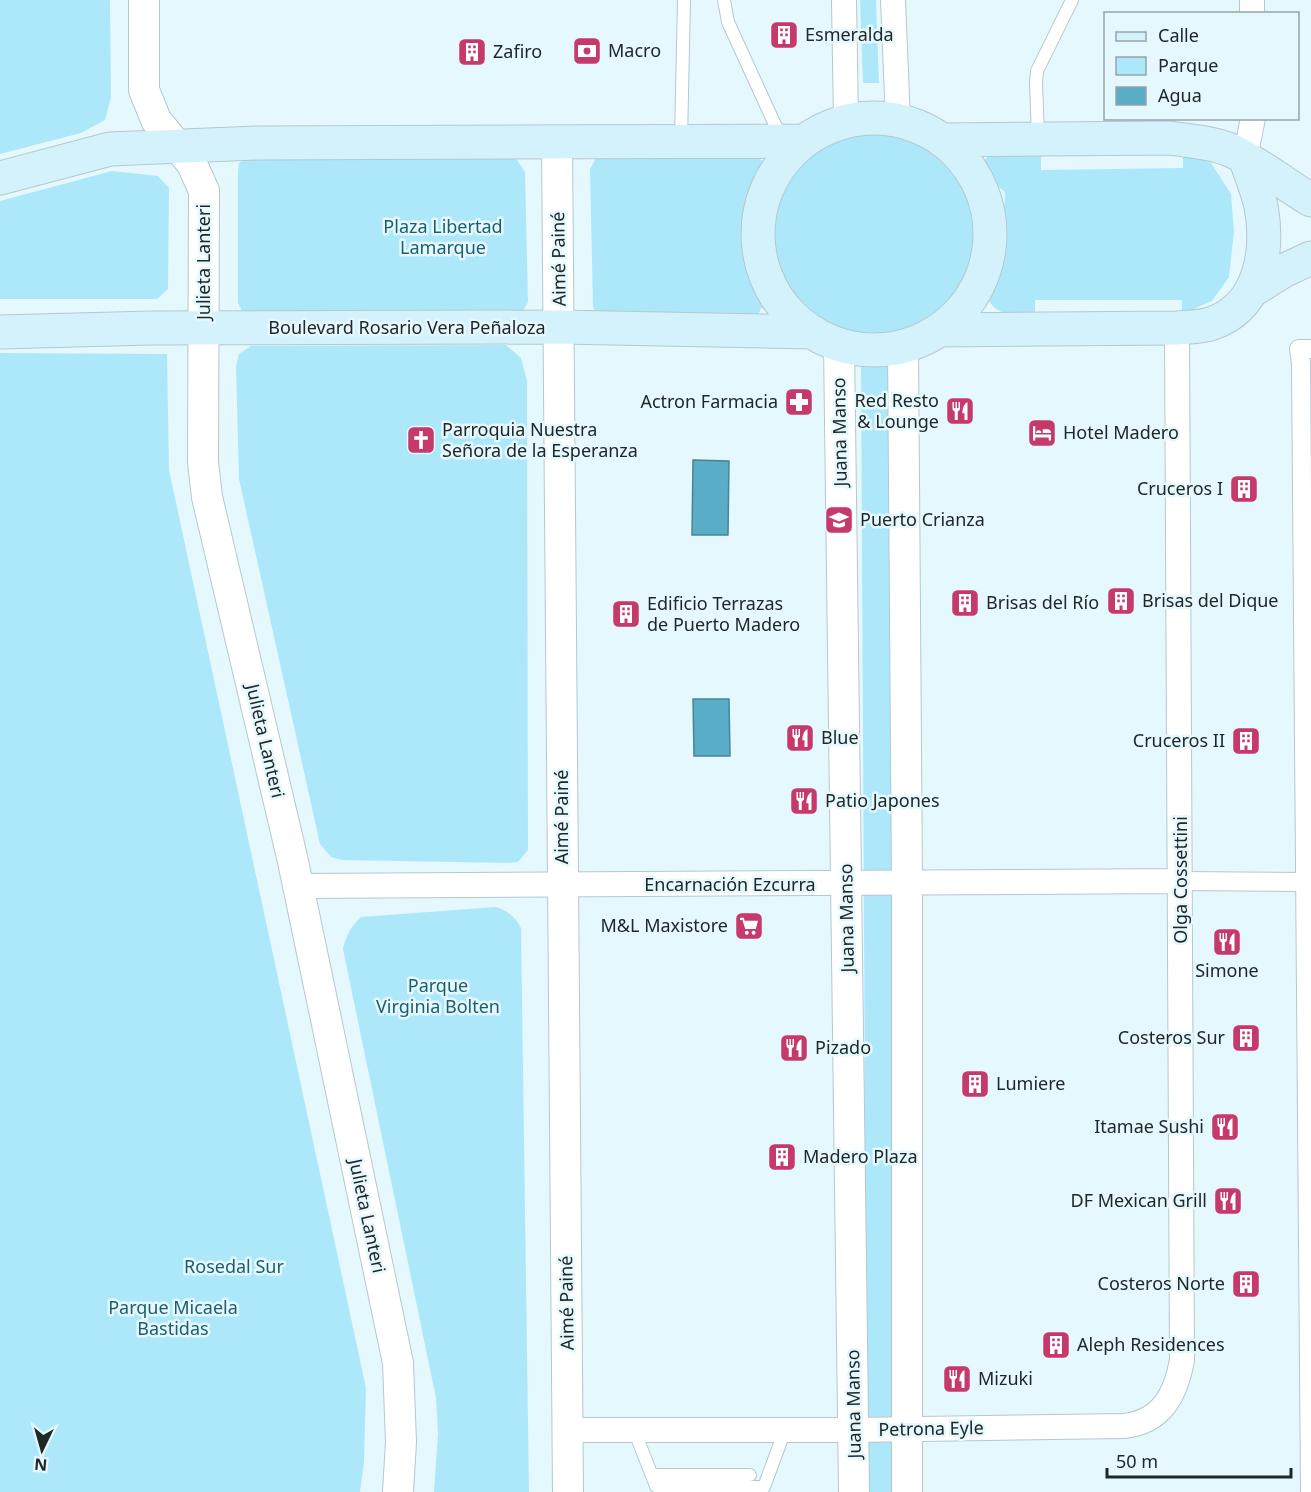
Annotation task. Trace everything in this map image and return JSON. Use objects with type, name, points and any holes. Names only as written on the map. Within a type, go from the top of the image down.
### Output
[{"type":"main road","points":[[0,178],[110,149],[257,143],[794,141],[846,122],[881,118],[913,125],[942,140],[955,151],[976,178],[988,212],[990,232],[983,273],[974,293],[961,310],[939,330],[903,346],[871,349],[826,338],[797,320],[783,305],[764,272],[758,236],[759,213],[774,174],[787,157],[794,141]]},
{"type":"main road","points":[[942,140],[1169,138],[1228,150],[1245,158],[1311,200]]},
{"type":"main road","points":[[939,330],[1177,328],[1213,324],[1240,308],[1253,290],[1262,257],[1263,220],[1258,195],[1245,158]]},
{"type":"main road","points":[[1253,290],[1285,270],[1311,258]]},
{"type":"main road","name":"Boulevard Rosario Vera Peñaloza","points":[[0,332],[151,328],[560,327],[826,338]]},
{"type":"street","name":"Julieta Lanteri","points":[[144,0],[144,90],[156,120],[192,164],[204,191],[203,462],[207,497],[298,886],[398,1363],[401,1442],[398,1492]]},
{"type":"street","points":[[844,0],[846,122]]},
{"type":"street","points":[[893,0],[898,121]]},
{"type":"street","points":[[1245,158],[1253,120]]},
{"type":"street","name":"Aimé Painé","points":[[557,142],[568,1492]]},
{"type":"street","name":"Olga Cossettini","points":[[1149,1420],[1164,1408],[1169,1400],[1182,1360],[1177,328]]},
{"type":"street","name":"Juana Manso","points":[[826,338],[847,884],[854,1492]]},
{"type":"street","points":[[903,346],[907,884],[907,1492]]},
{"type":"street","points":[[1310,1492],[1301,364],[1299,349],[1311,349]]},
{"type":"street","name":"Encarnación Ezcurra","points":[[298,886],[1305,882]]},
{"type":"street","name":"Petrona Eyle","points":[[568,1430],[854,1430],[1124,1426],[1149,1420]]},
{"type":"lane","points":[[681,141],[684,0]]},
{"type":"lane","points":[[724,0],[728,22],[794,141]]},
{"type":"lane","points":[[1038,140],[1037,71],[1072,0]]},
{"type":"lane","points":[[634,1430],[656,1486],[764,1487],[784,1430]]},
{"type":"lane","points":[[652,1475],[750,1475]]},
{"type":"green space","points":[[0,0],[110,0],[111,97],[105,120],[81,133],[0,154]]},
{"type":"green space","points":[[860,0],[876,0],[879,83],[863,83]]},
{"type":"green space","points":[[862,130],[882,130],[912,137],[938,153],[952,167],[968,193],[975,233],[968,273],[952,299],[938,313],[912,329],[882,336],[862,336],[832,329],[806,313],[792,299],[776,273],[769,243],[769,223],[776,193],[792,167],[806,153],[832,137]]},
{"type":"green space","points":[[1183,152],[1211,163],[1231,194],[1234,232],[1229,277],[1212,301],[1182,314],[1182,300],[1035,300],[1035,315],[1005,313],[993,306],[985,292],[1003,261],[1005,192],[983,174],[984,161],[991,153],[1041,154],[1041,170],[1183,168]]},
{"type":"green space","name":"Plaza Libertad Lamarque","points":[[503,154],[517,160],[525,172],[528,302],[522,313],[244,315],[238,303],[239,163],[251,156]]},
{"type":"green space","points":[[755,154],[763,162],[763,171],[743,212],[745,258],[763,304],[759,313],[749,318],[597,315],[593,307],[590,169],[596,158]]},
{"type":"green space","points":[[112,171],[158,176],[169,188],[168,289],[157,299],[0,299],[0,201]]},
{"type":"green space","points":[[506,345],[521,358],[527,381],[528,850],[518,862],[509,863],[342,860],[331,857],[320,844],[239,479],[236,366],[239,354],[251,346]]},
{"type":"green space","name":"Parque Micaela Bastidas","points":[[0,353],[167,354],[169,470],[366,1388],[364,1462],[360,1492],[0,1492]]},
{"type":"green space","points":[[861,359],[891,359],[898,1492],[867,1492]]},
{"type":"green space","name":"Parque Virginia Bolten","points":[[496,907],[511,915],[521,928],[529,1492],[434,1492],[438,1433],[436,1398],[343,949],[349,931],[361,917]]},
{"type":"water","points":[[693,460],[729,461],[728,535],[692,535]]},
{"type":"water","points":[[693,699],[729,699],[730,756],[694,756]]},
{"type":"place","name":"Esmeralda","points":[[784,35]]},
{"type":"place","name":"Macro","points":[[587,51]]},
{"type":"place","name":"Zafiro","points":[[472,52]]},
{"type":"place","name":"Actron Farmacia","points":[[799,402]]},
{"type":"place","name":"Red Resto & Lounge","points":[[960,411]]},
{"type":"place","name":"Hotel Madero","points":[[1042,433]]},
{"type":"place","name":"Parroquia Nuestra Señora de la Esperanza","points":[[421,440]]},
{"type":"place","name":"Cruceros I","points":[[1244,489]]},
{"type":"place","name":"Puerto Crianza","points":[[839,520]]},
{"type":"place","name":"Brisas del Dique","points":[[1121,601]]},
{"type":"place","name":"Brisas del Río","points":[[965,603]]},
{"type":"place","name":"Edificio Terrazas de Puerto Madero","points":[[626,614]]},
{"type":"place","name":"Blue","points":[[800,738]]},
{"type":"place","name":"Cruceros II","points":[[1246,741]]},
{"type":"place","name":"Patio Japones","points":[[804,801]]},
{"type":"place","name":"M&L Maxistore","points":[[749,926]]},
{"type":"place","name":"Simone","points":[[1227,942]]},
{"type":"place","name":"Costeros Sur","points":[[1246,1038]]},
{"type":"place","name":"Pizado","points":[[794,1048]]},
{"type":"place","name":"Lumiere","points":[[975,1084]]},
{"type":"place","name":"Itamae Sushi","points":[[1225,1127]]},
{"type":"place","name":"Madero Plaza","points":[[782,1157]]},
{"type":"place","name":"DF Mexican Grill","points":[[1228,1201]]},
{"type":"place","name":"Costeros Norte","points":[[1246,1284]]},
{"type":"place","name":"Aleph Residences","points":[[1056,1345]]},
{"type":"place","name":"Mizuki","points":[[957,1379]]},
{"type":"park label","name":"Rosedal Sur","points":[[234,1267]]}]
